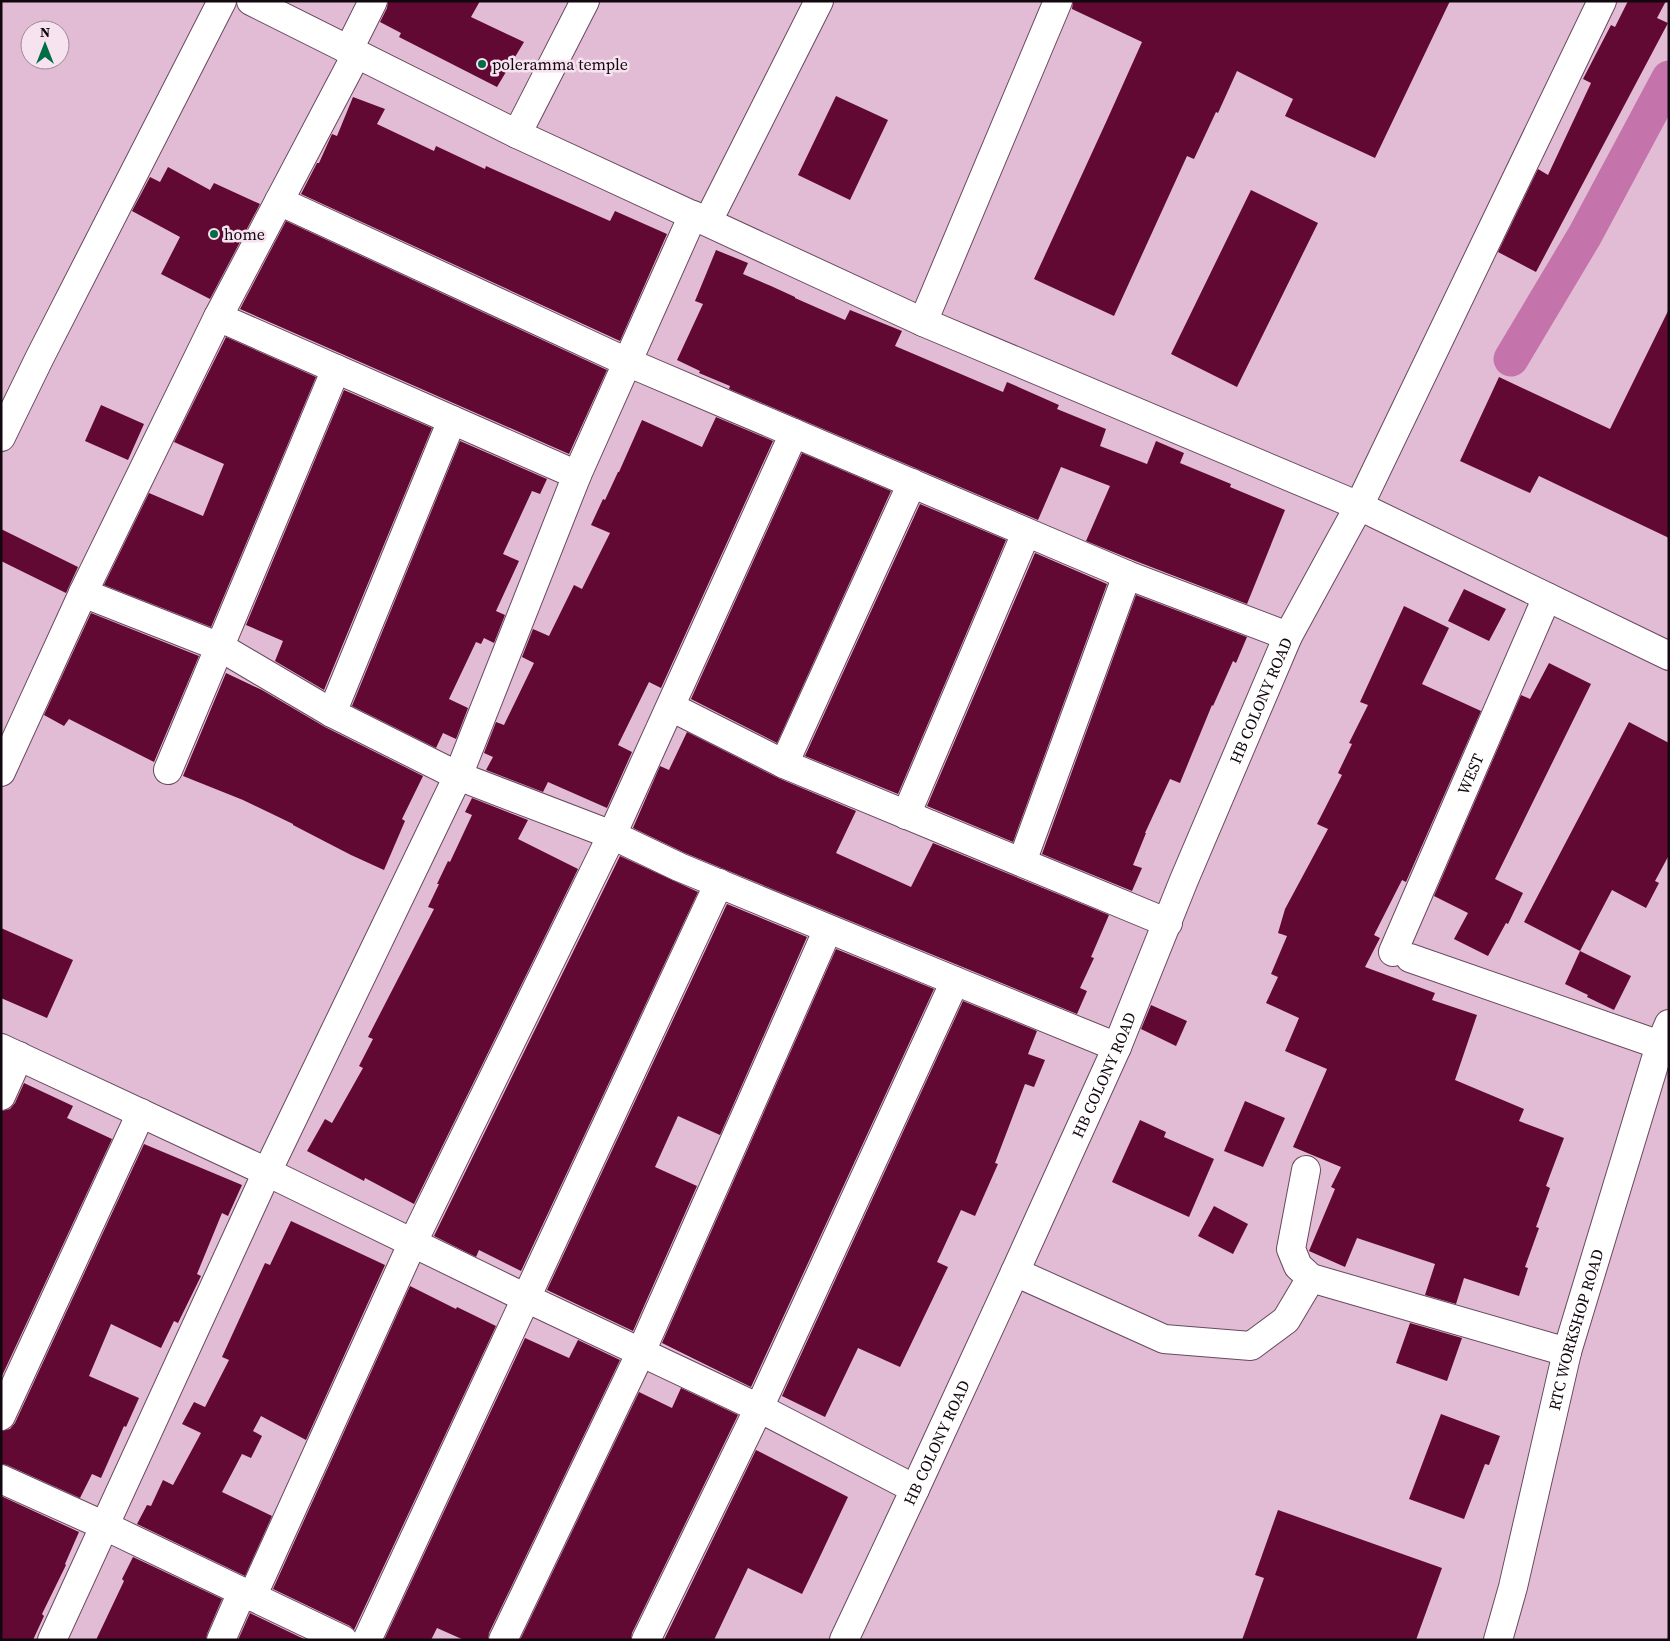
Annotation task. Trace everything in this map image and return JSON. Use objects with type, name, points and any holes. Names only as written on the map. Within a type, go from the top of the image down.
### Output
[{"type":"street","points":[[1,437],[222,1]]},
{"type":"street","points":[[251,1],[517,134],[923,322],[1359,506],[1669,656]]},
{"type":"street","points":[[1,772],[83,593],[218,318],[279,201],[352,53],[373,1]]},
{"type":"street","points":[[517,134],[585,1]]},
{"type":"street","points":[[52,1640],[268,1172],[458,776],[577,475],[627,362],[701,218],[819,1]]},
{"type":"street","points":[[923,322],[1058,1]]},
{"type":"street","name":"HB COLONY ROAD","points":[[844,1640],[1016,1272],[1117,1047],[1184,880],[1288,636],[1359,506],[1602,1]]},
{"type":"street","points":[[279,201],[627,362],[1127,575],[1288,636]]},
{"type":"street","points":[[218,318],[577,475]]},
{"type":"street","points":[[168,770],[336,369]]},
{"type":"street","points":[[332,713],[452,420]]},
{"type":"street","points":[[221,1640],[247,1594],[413,1242],[612,835],[794,433]]},
{"type":"street","points":[[784,764],[912,483]]},
{"type":"street","points":[[906,815],[1026,533]]},
{"type":"street","points":[[1022,862],[1127,575]]},
{"type":"street","points":[[83,593],[220,648],[332,713],[458,776],[612,835],[679,867],[1117,1047]]},
{"type":"street","name":"WEST","points":[[1547,597],[1402,955],[1664,1034]]},
{"type":"street","points":[[671,707],[784,764],[1168,923]]},
{"type":"street","points":[[367,1640],[719,883]]},
{"type":"street","points":[[503,1640],[641,1352],[828,929]]},
{"type":"street","points":[[646,1640],[759,1408],[955,981]]},
{"type":"street","name":"RTC WORKSHOP ROAD","points":[[1498,1640],[1513,1587],[1568,1352],[1664,1034]]},
{"type":"street","points":[[1,1096],[10,1052],[268,1172],[526,1298],[759,1408],[915,1489]]},
{"type":"street","points":[[1,1416],[142,1113]]},
{"type":"street","points":[[1306,1170],[1291,1249],[1298,1266],[1311,1278],[1568,1352]]},
{"type":"street","points":[[1016,1272],[1164,1339],[1251,1346],[1286,1320],[1311,1278]]},
{"type":"street","points":[[1,1479],[105,1526],[343,1640]]},
{"type":"building","name":"poleramma temple","points":[[388,1],[480,1],[471,17],[524,42],[497,87],[399,37],[401,33],[380,22],[387,8]]},
{"type":"building","points":[[1073,1],[1450,1],[1375,158],[1285,116],[1293,99],[1237,71],[1194,159],[1187,156],[1114,316],[1034,279],[1142,42],[1072,9]]},
{"type":"building","points":[[1628,1],[1666,1],[1657,18],[1668,23],[1536,272],[1498,252],[1538,169],[1548,175],[1591,83],[1583,79],[1611,25],[1615,27]]},
{"type":"building","points":[[836,96],[888,120],[850,200],[798,175]]},
{"type":"building","points":[[353,97],[385,109],[377,124],[434,151],[436,146],[485,169],[486,166],[610,221],[615,211],[667,234],[620,341],[301,194],[317,163],[319,163],[332,134],[337,136]]},
{"type":"building","points":[[168,167],[210,190],[214,183],[260,204],[210,299],[161,274],[180,237],[132,211],[150,177],[160,182]]},
{"type":"building","points":[[1251,190],[1318,223],[1237,387],[1171,354]]},
{"type":"building","points":[[286,221],[607,370],[569,454],[240,309]]},
{"type":"building","points":[[716,250],[748,263],[743,274],[845,320],[850,310],[902,331],[895,346],[1003,392],[1007,382],[1059,405],[1057,409],[1106,429],[1100,446],[1147,464],[1156,441],[1184,453],[1180,463],[1231,484],[1230,487],[1285,510],[1247,604],[1086,541],[1110,486],[1061,467],[1038,520],[729,389],[730,386],[699,373],[700,371],[677,360],[703,304],[695,301]]},
{"type":"building","points":[[1669,309],[1669,538],[1539,476],[1530,493],[1460,461],[1499,377],[1610,429]]},
{"type":"building","points":[[226,337],[316,377],[211,627],[104,585],[149,493],[203,516],[224,464],[174,442]]},
{"type":"building","points":[[344,390],[432,428],[324,690],[275,661],[283,641],[246,625]]},
{"type":"building","points":[[101,405],[144,424],[128,460],[85,441]]},
{"type":"building","points":[[716,417],[773,441],[661,688],[649,682],[618,745],[632,752],[607,808],[548,782],[543,792],[486,770],[493,757],[484,753],[496,722],[504,725],[534,663],[522,657],[533,629],[549,636],[574,585],[582,589],[610,533],[591,525],[603,499],[605,500],[619,472],[642,420],[702,447]]},
{"type":"building","points":[[460,441],[547,479],[540,494],[532,491],[503,554],[519,561],[496,611],[505,615],[494,643],[484,638],[481,644],[476,642],[449,699],[468,708],[456,739],[443,733],[436,748],[352,706]]},
{"type":"building","points":[[802,453],[891,491],[777,743],[691,699]]},
{"type":"building","points":[[920,504],[1006,540],[898,794],[805,756]]},
{"type":"building","points":[[1,529],[78,567],[66,593],[1,561]]},
{"type":"building","points":[[1035,553],[1107,584],[1013,842],[927,806]]},
{"type":"building","points":[[1464,589],[1506,609],[1489,641],[1448,621]]},
{"type":"building","points":[[1136,595],[1247,637],[1236,663],[1233,661],[1212,705],[1180,783],[1170,779],[1145,833],[1133,865],[1142,868],[1132,891],[1042,854]]},
{"type":"building","points":[[1404,606],[1449,628],[1422,684],[1481,711],[1406,882],[1402,880],[1374,935],[1380,938],[1365,967],[1435,993],[1432,1000],[1477,1015],[1455,1080],[1524,1109],[1519,1121],[1564,1138],[1546,1186],[1550,1188],[1536,1227],[1539,1228],[1525,1267],[1528,1268],[1519,1296],[1464,1278],[1456,1304],[1425,1295],[1435,1264],[1357,1238],[1345,1267],[1309,1251],[1335,1189],[1331,1187],[1341,1167],[1293,1147],[1327,1069],[1285,1051],[1299,1018],[1266,1003],[1278,977],[1271,974],[1287,936],[1278,933],[1285,909],[1328,829],[1317,824],[1342,775],[1338,773],[1352,744],[1349,743],[1368,705],[1360,702]]},
{"type":"building","points":[[91,613],[199,656],[154,762],[69,719],[64,726],[44,715]]},
{"type":"building","points":[[1549,663],[1591,684],[1495,879],[1523,893],[1508,924],[1506,923],[1488,956],[1454,939],[1468,913],[1434,896],[1521,695],[1530,699]]},
{"type":"building","points":[[226,673],[262,690],[325,727],[423,776],[402,819],[405,821],[384,870],[243,800],[183,776]]},
{"type":"building","points":[[1629,722],[1669,743],[1669,855],[1655,881],[1659,883],[1646,908],[1612,890],[1580,951],[1524,922]]},
{"type":"building","points":[[687,732],[778,778],[856,811],[836,853],[911,887],[933,843],[1109,915],[1091,957],[1094,958],[1080,988],[1087,991],[1077,1014],[685,853],[633,828],[660,766],[669,770]]},
{"type":"building","points":[[472,798],[528,820],[518,839],[578,869],[414,1204],[365,1178],[364,1181],[307,1151],[325,1119],[332,1123],[363,1068],[359,1066],[373,1039],[368,1037],[434,909],[428,907],[448,861],[450,862],[472,815],[465,812]]},
{"type":"building","points":[[620,856],[698,892],[521,1271],[479,1250],[476,1257],[434,1236]]},
{"type":"building","points":[[727,904],[807,937],[720,1135],[678,1116],[655,1167],[697,1186],[633,1331],[547,1290]]},
{"type":"building","points":[[1,928],[73,960],[47,1018],[1,998]]},
{"type":"building","points":[[836,949],[934,989],[751,1387],[662,1343]]},
{"type":"building","points":[[1580,951],[1631,976],[1614,1010],[1565,984]]},
{"type":"building","points":[[963,1001],[1037,1031],[1028,1054],[1045,1060],[1034,1087],[1025,1084],[995,1163],[998,1164],[975,1216],[961,1210],[937,1262],[948,1267],[900,1367],[858,1348],[825,1417],[782,1396]]},
{"type":"building","points":[[1151,1005],[1187,1021],[1176,1046],[1141,1029]]},
{"type":"building","points":[[24,1083],[73,1106],[67,1118],[112,1139],[1,1378],[1,1111],[10,1109],[15,1103]]},
{"type":"building","points":[[1245,1101],[1285,1118],[1263,1167],[1224,1151]]},
{"type":"building","points":[[1140,1120],[1166,1132],[1164,1137],[1214,1159],[1189,1217],[1112,1182]]},
{"type":"building","points":[[144,1144],[242,1185],[228,1216],[222,1213],[197,1274],[201,1276],[178,1323],[174,1321],[161,1348],[111,1324],[89,1376],[139,1398],[126,1427],[124,1426],[101,1478],[92,1474],[80,1498],[1,1464],[1,1431],[10,1429],[15,1423]]},
{"type":"building","points":[[1214,1206],[1248,1224],[1233,1254],[1198,1236]]},
{"type":"building","points":[[291,1221],[385,1265],[306,1440],[261,1416],[253,1431],[262,1436],[251,1458],[242,1454],[222,1492],[272,1516],[245,1576],[137,1524],[147,1505],[151,1506],[163,1480],[173,1485],[201,1433],[182,1424],[194,1402],[205,1407],[229,1360],[222,1357],[265,1263],[270,1265]]},
{"type":"building","points":[[410,1286],[496,1326],[354,1630],[350,1626],[273,1589]]},
{"type":"building","points":[[1410,1323],[1462,1338],[1447,1381],[1396,1363]]},
{"type":"building","points":[[525,1338],[569,1358],[578,1340],[620,1360],[489,1633],[488,1640],[464,1640],[437,1628],[431,1640],[384,1640]]},
{"type":"building","points":[[681,1388],[738,1415],[632,1633],[631,1640],[520,1640],[639,1392],[672,1408]]},
{"type":"building","points":[[1441,1414],[1500,1436],[1489,1465],[1485,1464],[1464,1519],[1409,1499]]},
{"type":"building","points":[[756,1450],[848,1497],[802,1594],[748,1568],[714,1640],[664,1640]]},
{"type":"building","points":[[1,1496],[79,1532],[66,1565],[42,1614],[44,1616],[33,1640],[1,1640]]},
{"type":"building","points":[[1278,1510],[1442,1568],[1416,1640],[1242,1640],[1264,1578],[1255,1575]]},
{"type":"building","points":[[133,1557],[222,1599],[206,1640],[96,1640],[124,1581],[122,1579]]},
{"type":"building","points":[[250,1613],[306,1640],[238,1640]]},
{"type":"waterway","points":[[1511,359],[1585,235],[1669,78]]},
{"type":"place","name":"poleramma temple","points":[[482,64]]},
{"type":"place","name":"home","points":[[214,234]]}]
